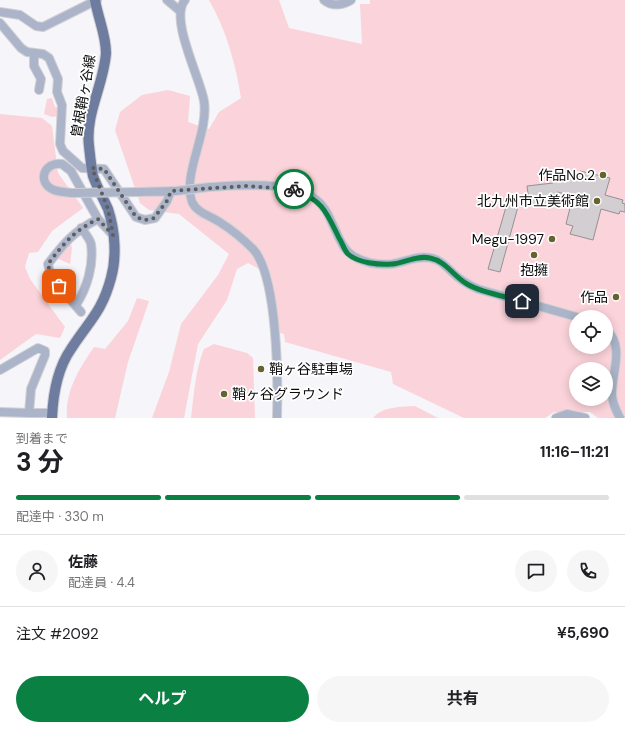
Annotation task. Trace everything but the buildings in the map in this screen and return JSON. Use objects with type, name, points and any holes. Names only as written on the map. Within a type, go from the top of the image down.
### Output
[{"type":"main road","name":"曽根鞘ヶ谷線","points":[[54,416],[54,390],[64,363],[70,349],[96,316],[107,292],[113,264],[113,235],[108,209],[94,168],[94,127],[107,79],[110,53],[107,24],[96,0]]},
{"type":"main road","name":"曽根鞘ヶ谷線","points":[[54,416],[59,391],[68,365],[74,352],[96,324],[106,307],[117,277],[118,234],[112,208],[94,168]]},
{"type":"street","points":[[0,12],[20,15],[36,26],[43,27],[96,0]]},
{"type":"street","points":[[167,0],[180,11]]},
{"type":"street","points":[[185,0],[180,11],[182,34],[196,72],[206,112],[204,127],[192,177],[190,190],[192,201],[196,209],[221,223],[254,250],[265,271],[273,316],[276,361],[277,418]]},
{"type":"street","points":[[324,0],[327,3],[338,5],[351,0]]},
{"type":"street","points":[[0,23],[3,31],[21,48],[34,53],[43,54],[49,58],[58,79],[57,92],[62,105],[60,144],[62,151],[82,168],[104,169],[136,217],[145,220],[154,218],[174,191]]},
{"type":"street","points":[[34,53],[34,66],[41,79],[39,90]]},
{"type":"street","points":[[113,235],[98,219],[70,171],[62,164],[51,164],[47,168],[44,177],[46,184],[54,190],[72,192],[139,192],[174,191],[210,187],[245,186],[290,188],[305,194],[324,207],[348,253],[357,258],[369,263],[391,264],[417,258],[430,258],[444,263],[453,273],[467,284],[478,289],[569,315]]},
{"type":"street","points":[[81,228],[91,243],[91,268],[78,309],[51,277],[48,264],[67,239],[81,228],[98,219]]},
{"type":"street","points":[[613,337],[616,340],[618,352],[612,394],[614,407],[620,418]]},
{"type":"street","points":[[0,370],[38,348],[45,351],[45,355],[31,389],[29,413]]},
{"type":"street","points":[[0,412],[54,416]]},
{"type":"street","points":[[556,418],[567,414],[585,418]]},
{"type":"shaded area","points":[[209,0],[279,0],[289,28],[362,44],[360,4],[370,4],[370,0],[625,0],[625,418],[598,418],[590,412],[554,412],[545,418],[464,418],[393,384],[391,372],[285,342],[284,334],[280,333],[271,275],[248,263],[237,269],[227,300],[198,344],[184,418],[152,418],[169,372],[181,324],[218,275],[229,254],[179,214],[149,210],[140,203],[115,130],[120,112],[142,95],[168,90],[190,96],[188,122],[209,129],[219,112],[241,98],[230,48]]},
{"type":"shaded area","points":[[52,98],[55,107],[58,107],[59,116],[52,117],[44,114],[47,99]]},
{"type":"shaded area","points":[[0,114],[42,118],[52,126],[58,173],[83,208],[52,231],[38,252],[29,253],[25,267],[30,279],[65,327],[60,338],[36,334],[0,360]]},
{"type":"shaded area","points":[[70,240],[72,248],[70,264],[56,258]]},
{"type":"shaded area","points":[[137,298],[149,301],[128,362],[115,418],[67,418],[68,399],[78,372],[94,347],[105,349],[128,321]]},
{"type":"shaded area","name":"鞘ヶ谷グラウンド","points":[[214,344],[247,353],[253,358],[255,418],[191,418],[195,383],[201,357],[204,349]]},
{"type":"shaded area","points":[[415,406],[438,418],[373,418],[377,414],[387,409]]},
{"type":"way so far","points":[[59,286],[51,277],[48,264],[67,239],[81,228],[98,219],[113,235],[108,209],[92,168],[104,169],[127,206],[136,217],[145,220],[154,218],[161,211],[171,191],[210,187],[245,186],[294,189]]},
{"type":"place","name":"作品No.2","points":[[603,175]]},
{"type":"place","name":"北九州市立美術館","points":[[597,201]]},
{"type":"place","name":"Megu-1997","points":[[552,239]]},
{"type":"place","name":"抱擁","points":[[534,255]]},
{"type":"place","name":"作品","points":[[616,297]]},
{"type":"place","name":"鞘ヶ谷駐車場","points":[[261,369]]},
{"type":"place","name":"鞘ヶ谷グラウンド","points":[[224,394]]},
{"type":"route","points":[[294,189],[305,194],[324,207],[348,253],[357,258],[369,263],[391,264],[417,258],[430,258],[444,263],[453,273],[467,284],[478,289],[522,301]]}]
